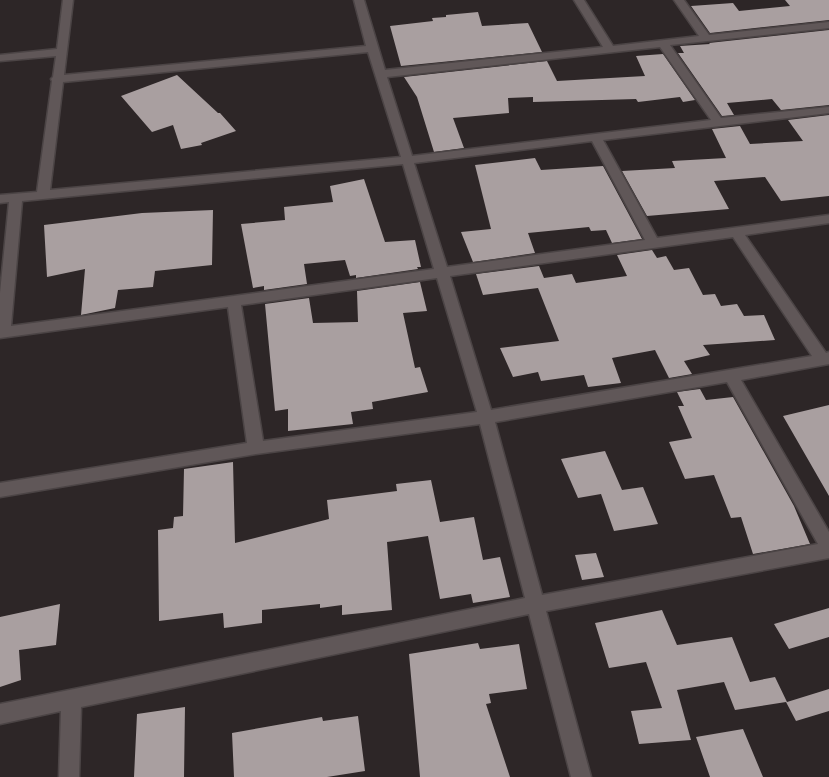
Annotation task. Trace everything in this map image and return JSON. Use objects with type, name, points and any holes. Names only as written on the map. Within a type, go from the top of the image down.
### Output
[{"type":"street","points":[[43,194],[56,79],[68,0]]},
{"type":"street","points":[[579,0],[608,48]]},
{"type":"street","points":[[679,0],[705,37]]},
{"type":"street","points":[[362,1],[372,49],[408,160],[486,417],[581,777]]},
{"type":"street","points":[[381,74],[705,37],[829,25]]},
{"type":"street","points":[[662,42],[718,122]]},
{"type":"street","points":[[56,79],[372,49]]},
{"type":"street","points":[[0,58],[60,52]]},
{"type":"street","points":[[0,199],[408,160],[829,110]]},
{"type":"street","points":[[596,137],[654,244]]},
{"type":"street","points":[[16,197],[2,333],[829,220]]},
{"type":"street","points":[[0,490],[256,448],[486,417],[826,358],[737,234]]},
{"type":"street","points":[[234,302],[256,448]]},
{"type":"street","points":[[0,714],[536,604],[829,549],[731,376]]},
{"type":"street","points":[[69,777],[70,701]]},
{"type":"building","points":[[785,0],[829,0],[829,20],[710,33],[691,6],[733,3],[739,11],[790,6]]},
{"type":"building","points":[[478,12],[482,26],[528,23],[542,52],[401,66],[390,26],[433,21],[432,18],[446,17],[446,15]]},
{"type":"building","points":[[829,30],[829,105],[781,110],[772,99],[727,103],[734,115],[722,116],[678,53],[684,53],[680,46]]},
{"type":"building","points":[[663,54],[695,100],[683,102],[680,97],[638,102],[636,99],[533,102],[533,97],[508,98],[509,113],[453,118],[464,148],[434,152],[417,97],[404,77],[547,61],[557,81],[645,76],[636,56]]},
{"type":"building","points":[[177,75],[220,113],[236,131],[201,143],[202,145],[181,149],[173,125],[152,132],[121,96]]},
{"type":"building","points":[[829,115],[829,196],[781,201],[765,177],[714,181],[729,209],[647,216],[622,171],[675,168],[672,161],[726,158],[712,129],[740,126],[750,144],[803,141],[788,120]]},
{"type":"building","points":[[535,158],[541,170],[603,166],[642,239],[612,243],[606,230],[591,231],[589,227],[528,233],[535,253],[473,262],[461,232],[491,229],[475,165]]},
{"type":"building","points":[[364,179],[385,242],[415,240],[421,267],[356,278],[356,275],[350,276],[345,260],[304,264],[307,284],[264,290],[264,286],[253,288],[241,224],[285,220],[284,207],[333,202],[330,186]]},
{"type":"building","points":[[213,210],[212,265],[155,271],[153,287],[118,290],[115,308],[81,315],[85,269],[47,277],[44,225],[142,213]]},
{"type":"building","points":[[652,250],[657,258],[666,256],[674,270],[689,268],[703,295],[715,294],[721,306],[737,304],[744,316],[764,315],[775,340],[703,345],[710,355],[684,361],[692,374],[669,378],[655,350],[612,358],[621,383],[588,387],[584,375],[541,381],[538,372],[513,377],[500,348],[559,341],[538,288],[483,295],[476,274],[539,266],[544,278],[572,274],[576,283],[627,276],[617,255]]},
{"type":"building","points":[[420,282],[427,311],[403,313],[415,368],[420,367],[428,392],[372,402],[373,409],[351,412],[353,424],[288,431],[288,409],[275,411],[265,304],[309,298],[313,323],[358,322],[357,291]]},
{"type":"building","points":[[700,389],[706,400],[733,397],[794,506],[810,544],[753,554],[741,517],[731,518],[714,475],[685,479],[669,442],[692,438],[678,406],[684,406],[677,392]]},
{"type":"building","points":[[829,405],[829,496],[783,416]]},
{"type":"building","points":[[605,451],[622,490],[643,487],[658,524],[614,531],[601,494],[578,498],[561,459]]},
{"type":"building","points":[[233,462],[235,543],[329,519],[327,500],[397,491],[396,484],[431,480],[440,522],[474,517],[483,560],[500,557],[510,597],[473,603],[471,594],[440,599],[428,536],[387,542],[392,610],[342,615],[342,605],[320,608],[320,604],[262,610],[262,623],[224,628],[223,613],[159,621],[158,530],[173,528],[174,517],[183,516],[184,469]]},
{"type":"building","points":[[596,553],[604,577],[582,580],[575,555]]},
{"type":"building","points":[[60,604],[56,645],[19,650],[21,680],[0,687],[0,617]]},
{"type":"building","points":[[829,608],[829,637],[789,649],[774,624]]},
{"type":"building","points":[[662,610],[677,645],[732,637],[750,682],[775,677],[787,702],[829,689],[829,711],[796,721],[786,702],[735,710],[724,682],[677,690],[691,740],[639,744],[631,711],[662,708],[646,662],[609,668],[595,623]]},
{"type":"building","points":[[478,643],[480,649],[519,644],[527,689],[489,694],[491,703],[486,704],[510,777],[420,777],[409,654]]},
{"type":"building","points":[[185,707],[184,777],[134,777],[137,714]]},
{"type":"building","points":[[358,716],[365,771],[327,777],[234,777],[232,733],[322,717],[323,721]]},
{"type":"building","points":[[743,729],[763,777],[710,777],[696,737]]}]
